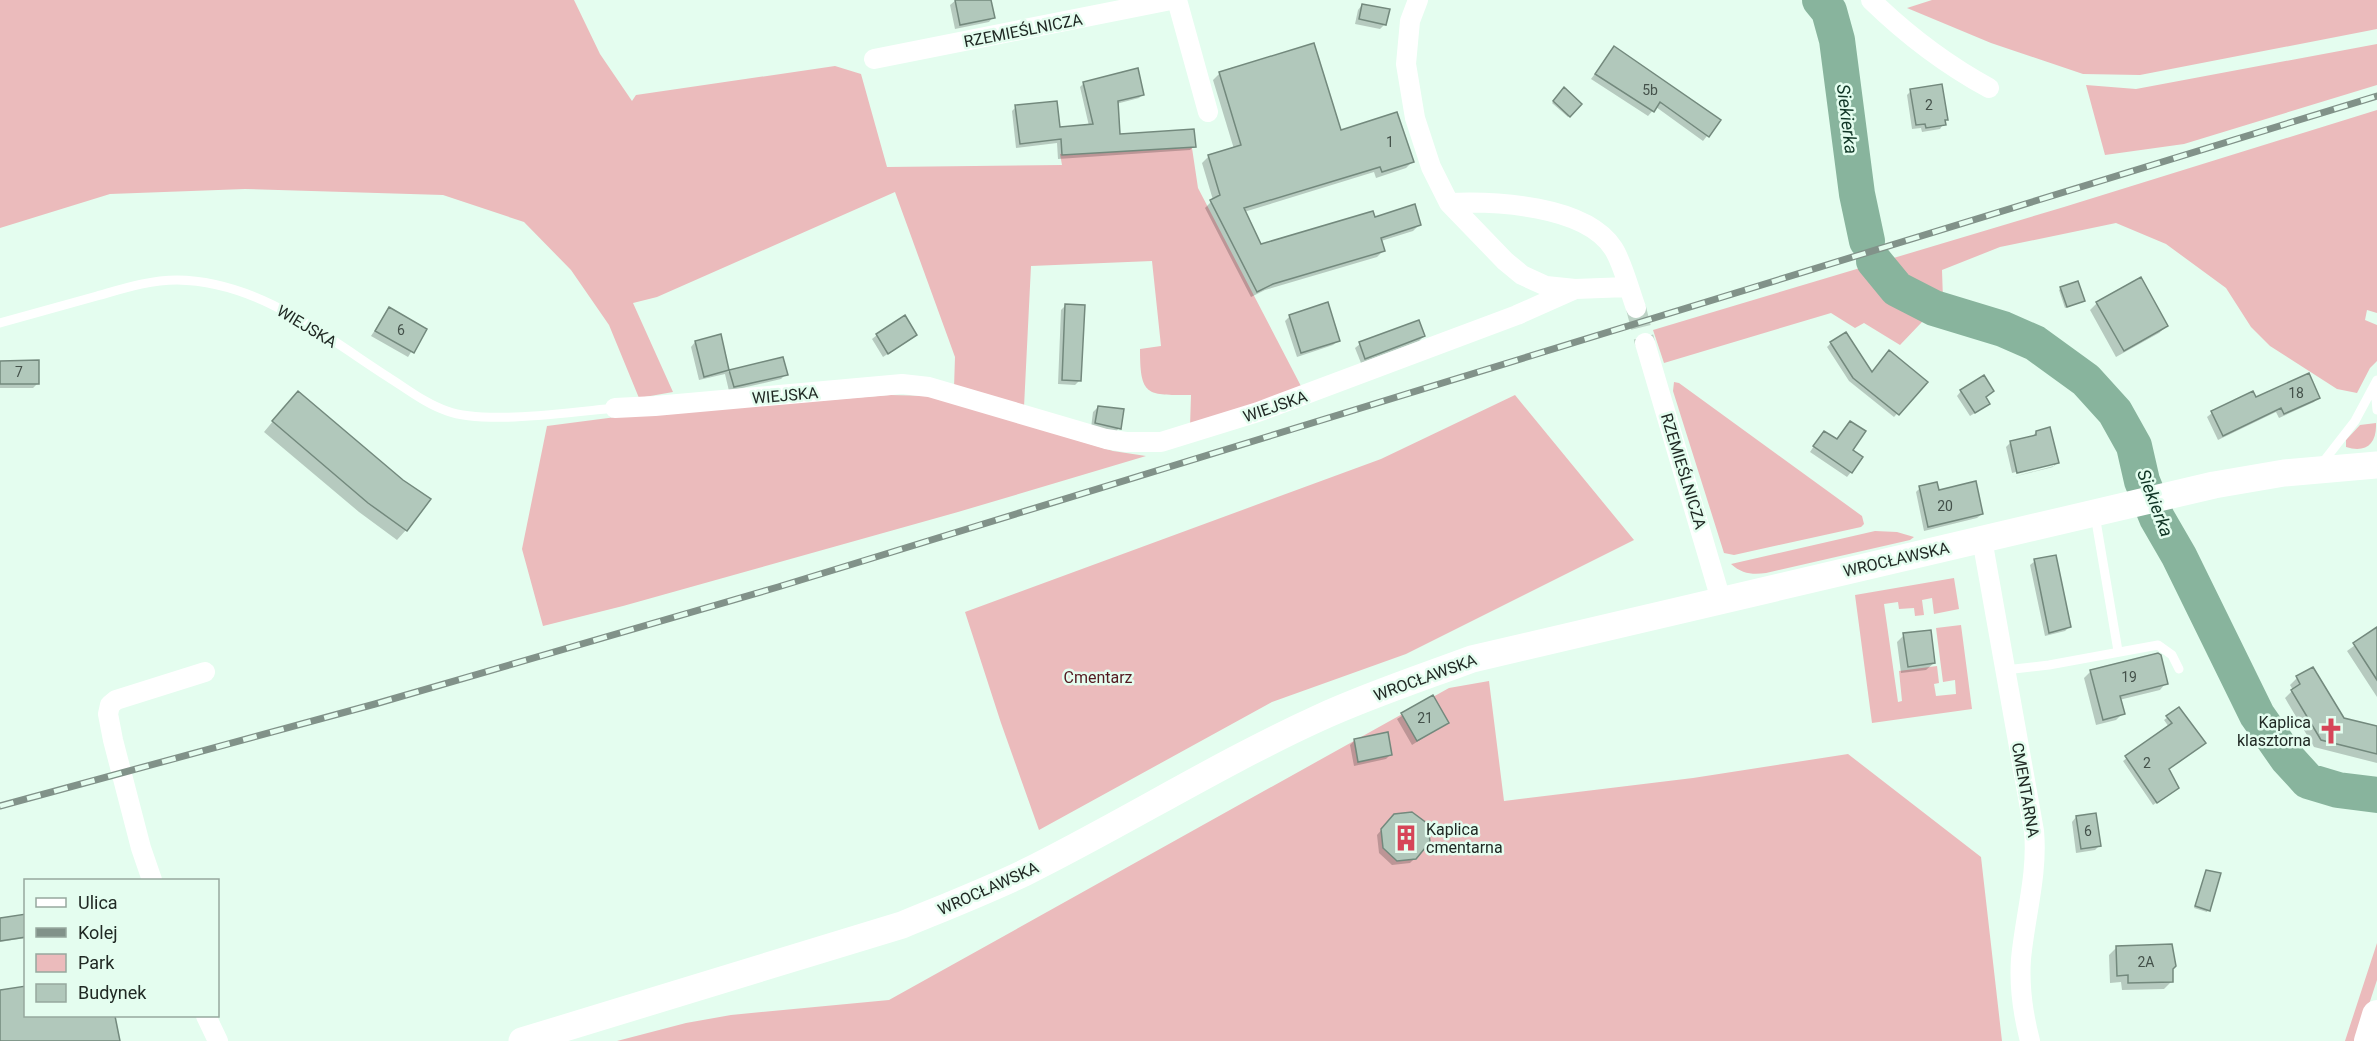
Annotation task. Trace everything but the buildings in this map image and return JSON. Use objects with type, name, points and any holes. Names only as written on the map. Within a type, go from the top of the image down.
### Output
[{"type":"main road","name":"WROCŁAWSKA","points":[[522,1041],[902,925],[1024,873],[1319,718],[1472,659],[2171,494],[2272,475],[2377,465]]},
{"type":"main road","points":[[2369,1041],[2377,1015]]},
{"type":"street","name":"RZEMIEŚLNICZA","points":[[874,59],[1171,0]]},
{"type":"street","points":[[1177,0],[1208,112]]},
{"type":"street","points":[[1418,0],[1410,21],[1406,64],[1415,118],[1431,167],[1449,203],[1505,261],[1522,275],[1546,286],[1575,289],[1628,286]]},
{"type":"street","points":[[1871,0],[1922,46],[1959,72],[1989,88]]},
{"type":"street","points":[[1449,203],[1480,202],[1535,208],[1573,218],[1596,232],[1613,248],[1636,308]]},
{"type":"street","name":"WIEJSKA","points":[[615,408],[902,384],[929,387],[1106,439],[1126,442],[1161,442],[1313,393],[1517,315],[1575,289]]},
{"type":"street","name":"RZEMIEŚLNICZA","points":[[1645,343],[1721,600]]},
{"type":"street","name":"CMENTARNA","points":[[1982,539],[2036,848],[2021,960],[2023,1014],[2030,1041]]},
{"type":"street","points":[[152,879],[141,848],[113,740],[108,714],[110,705],[116,700],[205,672]]},
{"type":"street","points":[[206,1017],[218,1041]]},
{"type":"lane","name":"WIEJSKA","points":[[0,323],[140,284],[175,280],[225,286],[297,317],[420,397],[449,412],[473,416],[513,416],[615,408]]},
{"type":"lane","points":[[2376,382],[2377,410]]},
{"type":"lane","points":[[2317,470],[2355,421],[2376,382]]},
{"type":"lane","points":[[2095,513],[2118,651]]},
{"type":"lane","points":[[2005,670],[2049,665],[2158,645],[2172,655],[2179,669]]},
{"type":"green space","points":[[0,0],[574,0],[600,54],[632,101],[636,95],[835,66],[861,74],[887,167],[1062,165],[1060,154],[1192,148],[1198,188],[1303,390],[1190,427],[1191,395],[1156,393],[1149,390],[1142,376],[1140,349],[1161,346],[1152,261],[1031,266],[1024,407],[954,388],[955,357],[895,192],[657,297],[633,303],[673,392],[639,398],[609,325],[571,270],[524,222],[443,195],[245,189],[110,194],[0,228]]},
{"type":"green space","points":[[1932,0],[2377,0],[2377,29],[2140,75],[2083,74],[1991,43],[1907,8]]},
{"type":"green space","points":[[2377,44],[2377,85],[2184,144],[2105,155],[2086,85],[2136,89]]},
{"type":"green space","points":[[2377,110],[2377,313],[2367,310],[2365,320],[2377,325],[2377,361],[2370,368],[2357,393],[2337,389],[2270,346],[2251,327],[2226,288],[2166,244],[2116,223],[2000,247],[1942,270],[1943,300],[1900,345],[1864,323],[1855,328],[1831,313],[1664,363],[1653,330],[2064,207]]},
{"type":"green space","points":[[1674,382],[1679,383],[1862,516],[1864,524],[1861,527],[1734,555],[1724,553],[1673,391]]},
{"type":"green space","points":[[890,395],[930,396],[1113,451],[1146,456],[958,512],[623,606],[543,626],[522,549],[547,426],[616,417]]},
{"type":"green space","name":"Cmentarz","points":[[1515,395],[1634,540],[1406,654],[1272,702],[1039,830],[965,612],[1381,459]]},
{"type":"green space","points":[[2376,423],[2374,437],[2368,446],[2359,449],[2346,447],[2346,440],[2360,425]]},
{"type":"green space","points":[[1875,531],[1897,532],[1914,537],[1910,540],[1766,573],[1748,573],[1731,564]]},
{"type":"green space","points":[[1954,578],[1959,609],[1934,614],[1932,598],[1922,600],[1924,615],[1915,616],[1914,608],[1899,609],[1898,602],[1884,604],[1898,702],[1902,701],[1899,671],[1937,666],[1939,683],[1934,684],[1936,696],[1956,694],[1955,680],[1943,682],[1936,628],[1961,625],[1972,709],[1872,723],[1855,595]]},
{"type":"green space","points":[[1489,681],[1504,801],[1693,778],[1848,754],[1981,857],[2002,1041],[617,1041],[686,1023],[731,1015],[889,1000],[1449,688]]},
{"type":"green space","points":[[2377,943],[2377,980],[2357,1041],[2345,1041]]},
{"type":"waterway","name":"Siekierka","points":[[1820,0],[1829,11],[1837,40],[1857,194],[1867,241]]},
{"type":"waterway","name":"Siekierka","points":[[1874,261],[1897,289],[1934,308],[2003,329],[2035,343],[2086,380],[2115,412],[2134,446],[2142,481],[2157,518],[2179,556],[2257,715],[2287,758],[2308,781],[2338,790],[2377,795]]},
{"type":"tunnel","points":[[1636,308],[1645,343]]},
{"type":"railway","points":[[0,806],[375,704],[778,587],[2377,96]]},
{"type":"place","name":"Kaplica klasztorna","points":[[2331,731]]},
{"type":"place","name":"Kaplica cmentarna","points":[[1406,838]]}]
